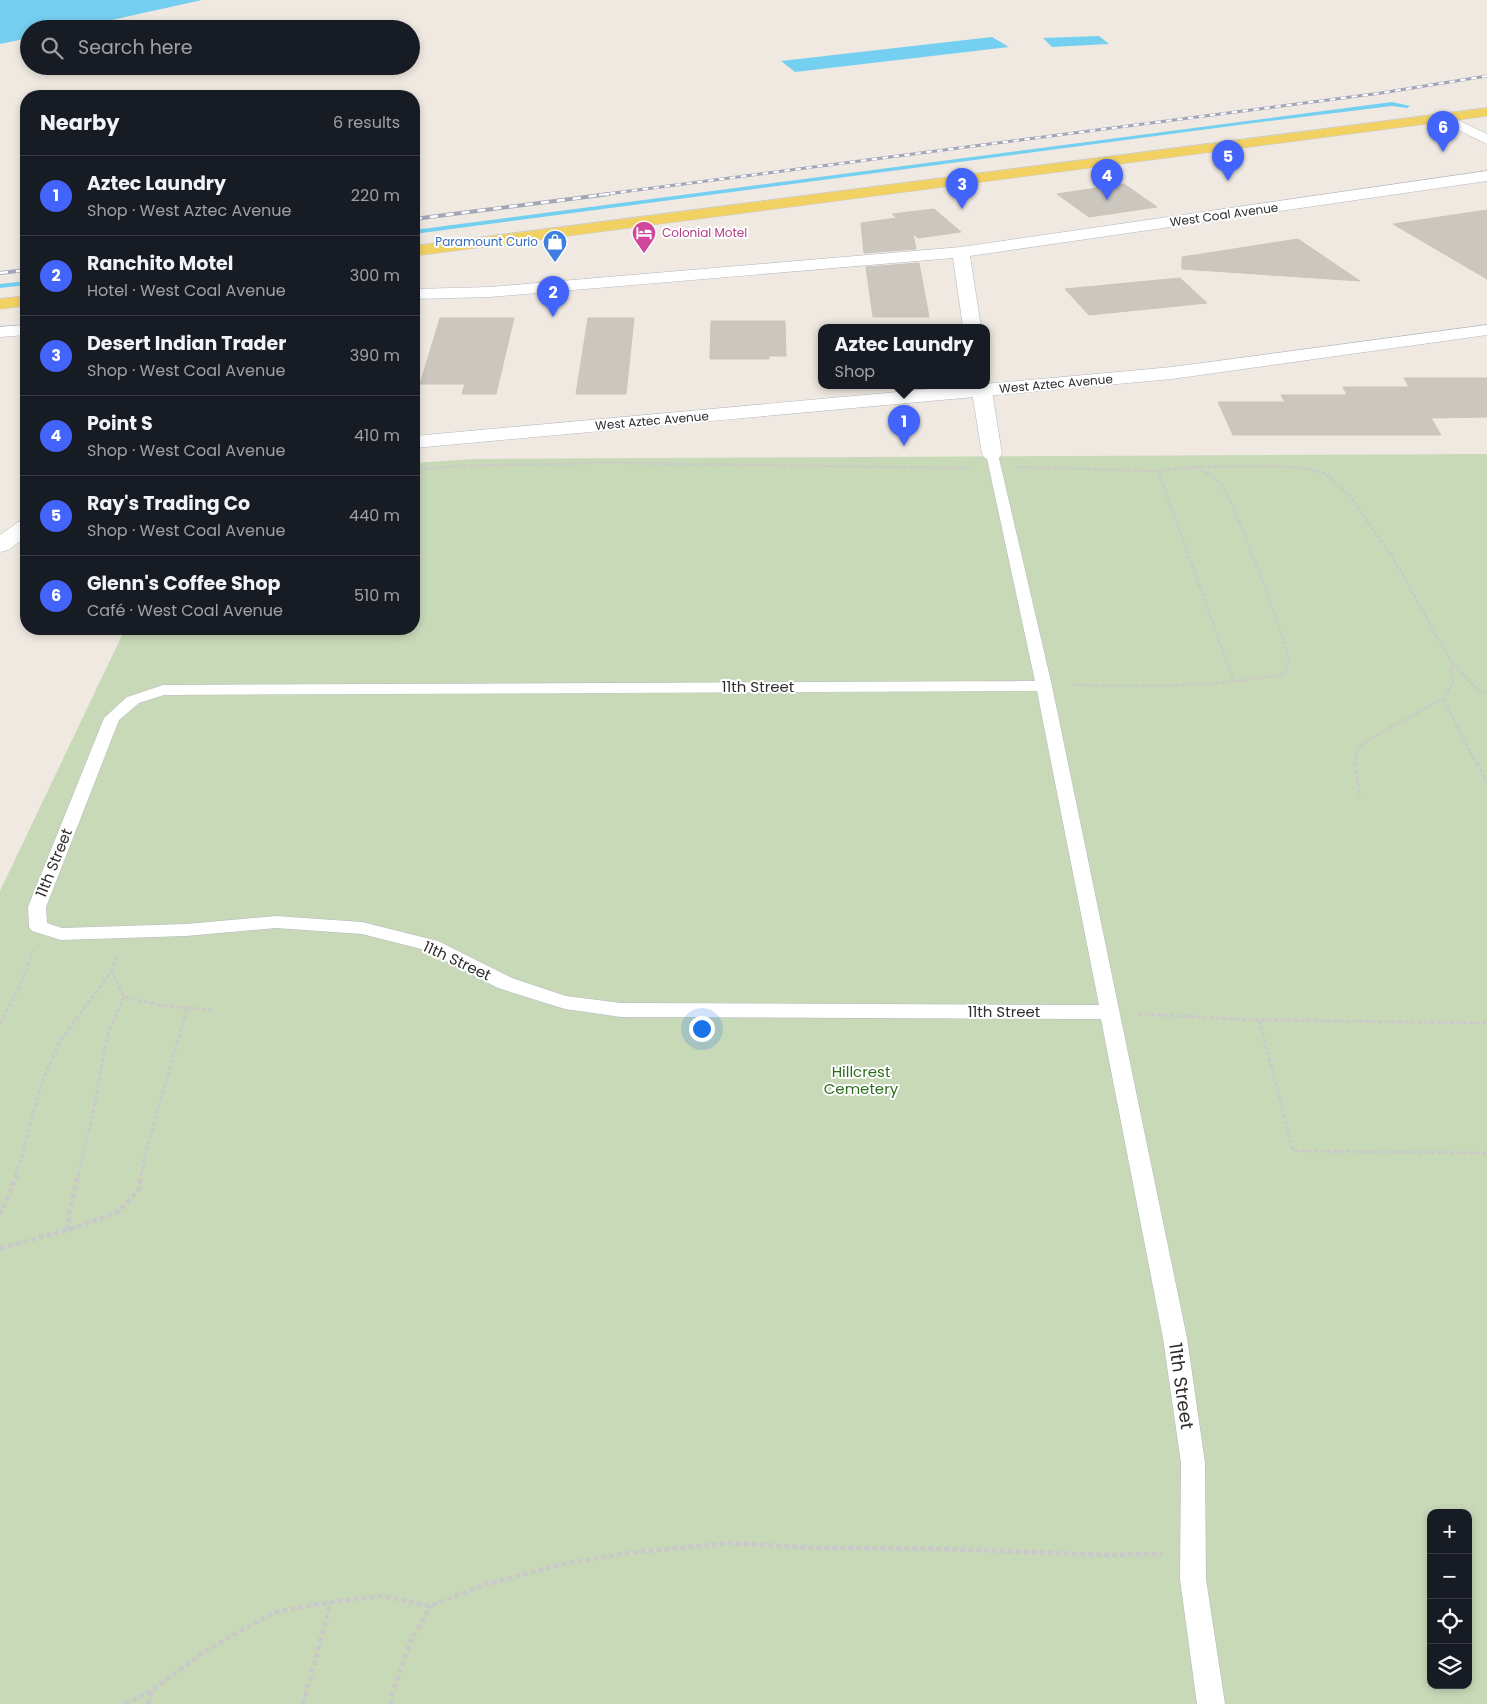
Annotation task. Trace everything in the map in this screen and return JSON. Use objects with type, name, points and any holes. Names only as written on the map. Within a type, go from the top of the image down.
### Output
[{"type":"main road","points":[[420,250],[1486,112]]},
{"type":"main road","points":[[0,304],[20,302]]},
{"type":"street","points":[[1445,118],[1487,140]]},
{"type":"street","name":"West Coal Avenue","points":[[490,292],[961,252],[1487,176]]},
{"type":"street","points":[[961,252],[972,324]]},
{"type":"street","points":[[420,294],[490,292]]},
{"type":"street","points":[[420,299],[490,292]]},
{"type":"street","points":[[0,332],[20,330]]},
{"type":"street","name":"West Aztec Avenue","points":[[990,387],[1172,373],[1487,330]]},
{"type":"street","name":"West Aztec Avenue","points":[[420,441],[970,389]]},
{"type":"street","name":"11th Street","points":[[981,389],[992,454]]},
{"type":"street","points":[[0,545],[20,531]]},
{"type":"lane","name":"11th Street","points":[[992,454],[1044,686],[1174,1338],[1193,1463],[1193,1578],[1211,1704]]},
{"type":"lane","name":"11th Street","points":[[1044,686],[163,690],[133,700],[112,718],[37,907],[38,927],[60,934],[186,930],[276,922],[362,928],[431,946],[504,983],[565,1002],[621,1010],[1110,1012]]},
{"type":"path","points":[[1044,686],[1234,682],[1258,680],[1284,674],[1290,663],[1280,630],[1238,519],[1223,487],[1210,474],[1194,467]]},
{"type":"path","points":[[1158,471],[1234,682]]},
{"type":"path","points":[[1360,797],[1355,766],[1356,751],[1371,738],[1423,711],[1443,698],[1453,683],[1451,661]]},
{"type":"path","points":[[1443,698],[1487,783]]},
{"type":"path","points":[[0,1024],[12,1003],[30,961],[38,927]]},
{"type":"path","points":[[0,1215],[16,1177],[42,1082],[60,1041],[112,971],[128,932]]},
{"type":"path","points":[[68,1230],[69,1214],[90,1127],[108,1033],[124,997],[112,971]]},
{"type":"path","points":[[124,997],[186,1009],[211,1010]]},
{"type":"path","points":[[0,1248],[68,1230],[118,1212],[139,1189],[145,1155],[186,1009]]},
{"type":"path","points":[[1110,1012],[1259,1020],[1487,1023]]},
{"type":"path","points":[[1259,1020],[1293,1151],[1487,1152]]},
{"type":"path","points":[[125,1704],[152,1690],[208,1649],[275,1612],[331,1602],[382,1596],[431,1606],[480,1586],[562,1564],[628,1554],[729,1543],[819,1548],[946,1549],[1105,1555],[1193,1554]]},
{"type":"path","points":[[303,1704],[331,1602]]},
{"type":"path","points":[[391,1704],[392,1695],[411,1640],[431,1606]]},
{"type":"path","points":[[148,1704],[152,1690]]},
{"type":"green space","name":"Hillcrest Cemetery","points":[[1487,454],[1487,1704],[0,1704],[0,891],[122,635],[420,635],[420,463],[474,459]]},
{"type":"water","points":[[0,0],[202,0],[112,20],[20,20],[20,40],[0,44]]},
{"type":"water","points":[[1099,36],[1109,44],[1052,47],[1043,38]]},
{"type":"water","points":[[992,37],[1009,47],[795,72],[781,61]]},
{"type":"building","points":[[1124,184],[1157,207],[1089,217],[1057,194]]},
{"type":"building","points":[[934,209],[961,232],[918,238],[913,234],[916,249],[864,253],[861,223],[897,218],[892,214]]},
{"type":"building","points":[[1487,210],[1487,279],[1393,224]]},
{"type":"building","points":[[1298,239],[1360,281],[1182,269],[1182,257]]},
{"type":"building","points":[[919,263],[929,317],[873,317],[866,267]]},
{"type":"building","points":[[1180,278],[1207,303],[1089,315],[1065,289]]},
{"type":"building","points":[[440,318],[514,318],[496,394],[462,394],[465,384],[420,384]]},
{"type":"building","points":[[588,318],[634,318],[626,394],[576,394]]},
{"type":"building","points":[[711,321],[785,321],[786,356],[769,356],[769,359],[710,359]]},
{"type":"building","points":[[1404,378],[1487,378],[1487,417],[1431,418],[1441,435],[1233,435],[1218,402],[1285,402],[1281,395],[1347,395],[1343,387],[1409,387]]},
{"type":"waterway","points":[[420,231],[1269,119],[1392,104],[1407,106]]},
{"type":"waterway","points":[[0,286],[20,284]]},
{"type":"railway","points":[[599,195],[1381,93],[1487,76]]},
{"type":"railway","points":[[420,218],[609,194]]},
{"type":"railway","points":[[0,273],[20,271]]},
{"type":"place","name":"Glenn's Coffee Shop","points":[[1443,152]]},
{"type":"place","name":"Ray's Trading Co","points":[[1228,181]]},
{"type":"place","name":"Point S","points":[[1107,200]]},
{"type":"place","name":"Desert Indian Trader","points":[[962,209]]},
{"type":"place","name":"Colonial Motel","points":[[644,254]]},
{"type":"place","name":"Paramount Curio","points":[[555,263]]},
{"type":"place","name":"Ranchito Motel","points":[[553,317]]},
{"type":"place","name":"Aztec Laundry","points":[[904,446]]}]
